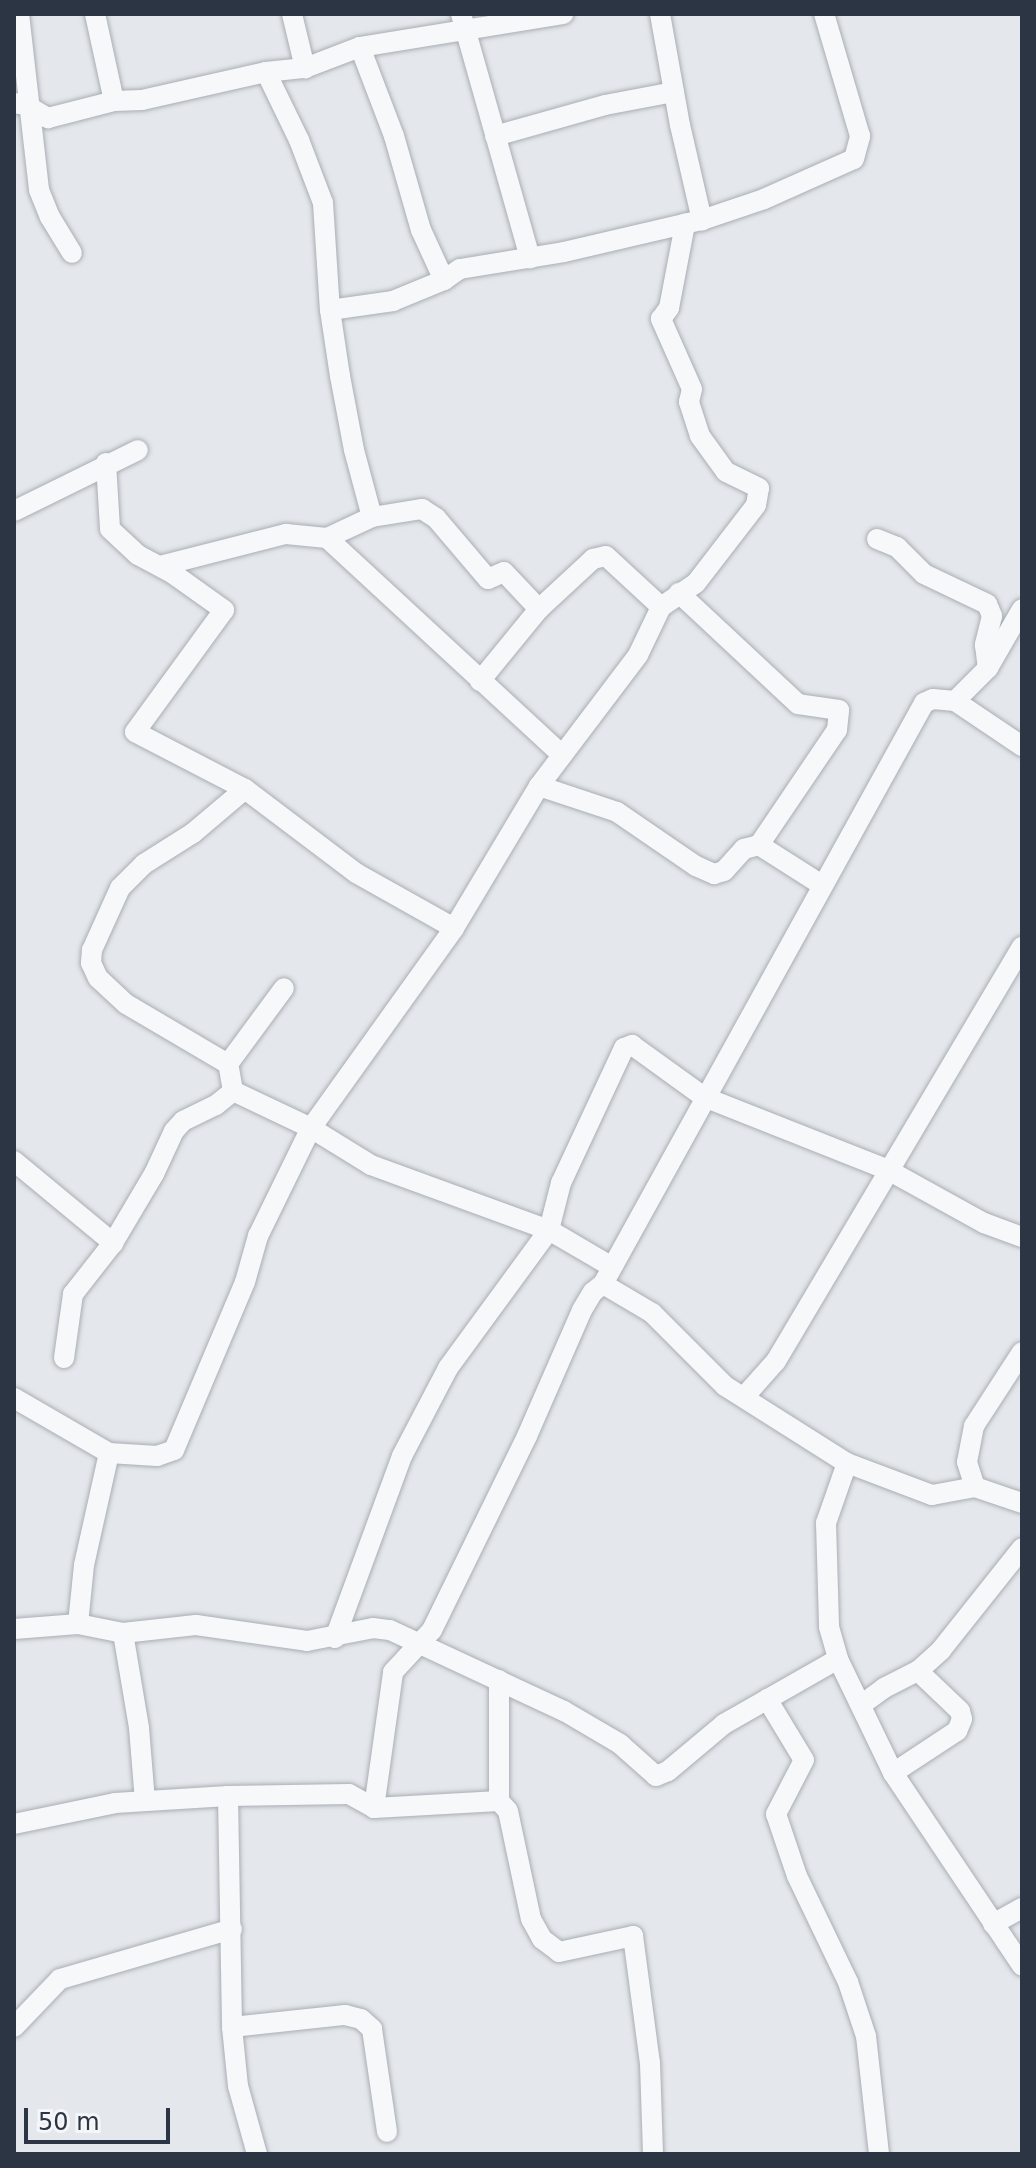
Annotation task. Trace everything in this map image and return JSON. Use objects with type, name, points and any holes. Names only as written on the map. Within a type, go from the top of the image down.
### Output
[{"type":"street","points":[[19,14],[26,59],[20,104],[39,190],[50,217],[72,253]]},
{"type":"street","points":[[95,14],[114,101]]},
{"type":"street","points":[[292,14],[305,68]]},
{"type":"street","points":[[20,104],[48,118],[114,101],[142,100],[266,72],[305,68],[360,47],[462,22],[563,14]]},
{"type":"street","points":[[14,1398],[109,1453],[157,1456],[174,1450],[245,1282],[258,1236],[311,1128],[454,928],[539,786],[638,655],[661,607],[696,583],[756,505],[760,492],[754,485],[726,472],[712,457],[689,402],[692,389],[661,319],[669,308],[694,222],[660,14]]},
{"type":"street","points":[[330,310],[393,301],[444,280],[460,269],[530,258],[694,222],[764,199],[854,159],[860,136],[824,14]]},
{"type":"street","points":[[462,22],[530,258]]},
{"type":"street","points":[[360,47],[394,136],[421,230],[444,280]]},
{"type":"street","points":[[266,72],[299,140],[323,203],[330,310],[354,450],[372,517]]},
{"type":"street","points":[[495,136],[605,105],[674,92]]},
{"type":"street","points":[[14,511],[106,463],[138,450]]},
{"type":"street","points":[[106,463],[110,529],[138,555],[160,566],[224,610],[135,732],[245,789],[356,873],[454,928]]},
{"type":"street","points":[[160,566],[286,534],[327,538],[372,517],[422,509],[436,518],[488,579],[504,572],[539,609]]},
{"type":"street","points":[[327,538],[562,755]]},
{"type":"street","points":[[877,539],[897,547],[924,574],[987,604],[992,616],[985,645],[988,668]]},
{"type":"street","points":[[480,681],[539,609],[593,559],[606,556],[661,607]]},
{"type":"street","points":[[539,786],[617,812],[696,866],[714,874],[724,871],[744,849],[759,845],[837,730],[839,710],[798,704],[679,593]]},
{"type":"street","points":[[955,701],[988,668],[1022,609]]},
{"type":"street","points":[[374,1808],[393,1672],[426,1637],[527,1436],[582,1310],[607,1276],[924,703],[933,699],[955,701],[1022,746]]},
{"type":"street","points":[[228,1064],[126,1004],[98,978],[91,963],[92,950],[120,888],[144,864],[193,833],[245,789]]},
{"type":"street","points":[[759,845],[822,885]]},
{"type":"street","points":[[744,1397],[776,1361],[1022,947]]},
{"type":"street","points":[[233,1091],[228,1064],[284,988]]},
{"type":"street","points":[[335,1638],[402,1456],[448,1368],[549,1230],[561,1183],[624,1048],[632,1045],[704,1097],[888,1170],[984,1223],[1022,1237]]},
{"type":"street","points":[[233,1091],[311,1128],[371,1165],[549,1230],[652,1313],[725,1386],[847,1463],[932,1495],[972,1477]]},
{"type":"street","points":[[64,1358],[73,1294],[113,1243],[154,1174],[174,1131],[183,1121],[216,1105],[233,1091]]},
{"type":"street","points":[[14,1161],[113,1243]]},
{"type":"street","points":[[972,1477],[974,1426],[1022,1352]]},
{"type":"street","points":[[78,1624],[84,1565],[109,1453]]},
{"type":"street","points":[[847,1463],[826,1523],[829,1627],[838,1659],[893,1773],[1022,1966]]},
{"type":"street","points":[[972,1477],[1022,1503]]},
{"type":"street","points":[[810,1675],[857,1697],[918,1671],[959,1632],[1022,1548]]},
{"type":"street","points":[[14,1629],[78,1624],[123,1633],[196,1625],[307,1641],[335,1638],[373,1628],[426,1637],[448,1655],[620,1744],[656,1776],[668,1771],[724,1724],[767,1699],[787,1692],[838,1659]]},
{"type":"street","points":[[123,1633],[139,1728],[145,1801]]},
{"type":"street","points":[[893,1773],[957,1731],[962,1719],[960,1711],[918,1671]]},
{"type":"street","points":[[499,1680],[499,1801],[508,1811],[531,1919],[542,1939],[559,1952],[633,1936],[650,2063],[653,2154]]},
{"type":"street","points":[[767,1699],[804,1760],[776,1814],[797,1876],[848,1982],[866,2036],[879,2154]]},
{"type":"street","points":[[349,1794],[378,1776]]},
{"type":"street","points":[[14,1824],[115,1803],[228,1796],[349,1794],[374,1808],[499,1801]]},
{"type":"street","points":[[228,1796],[232,2027],[238,2086],[257,2154]]},
{"type":"street","points":[[993,1924],[1022,1908]]},
{"type":"street","points":[[14,2027],[60,1979],[232,1929]]},
{"type":"street","points":[[232,2027],[345,2015],[361,2019],[372,2029],[387,2132]]}]
